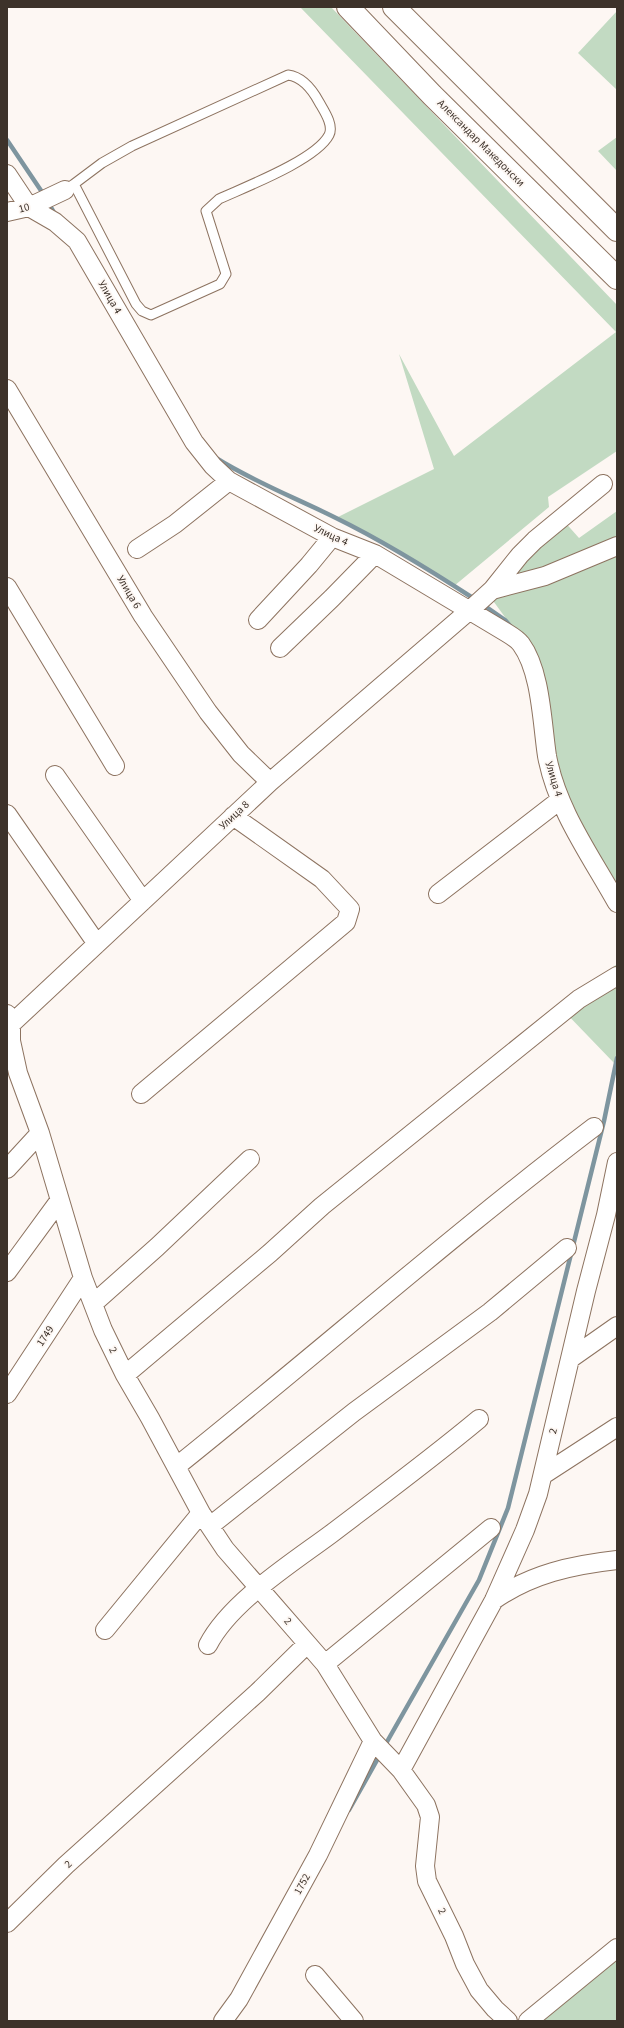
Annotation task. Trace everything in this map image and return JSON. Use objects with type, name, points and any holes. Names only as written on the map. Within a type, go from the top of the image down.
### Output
[{"type":"street","name":"Александар Македонски","points":[[348,7],[432,95],[617,278]]},
{"type":"street","points":[[394,7],[617,230]]},
{"type":"street","name":"Улица 4","points":[[7,174],[35,204],[77,241],[194,442],[213,466],[228,481],[332,537],[375,554],[470,610],[521,643],[530,661],[538,694],[548,757],[560,800],[577,834],[617,903]]},
{"type":"street","name":"10","points":[[7,212],[35,204],[69,187]]},
{"type":"street","name":"Улица 6","points":[[10,400],[143,616],[208,712],[241,754],[270,782]]},
{"type":"street","points":[[137,549],[175,524],[228,481]]},
{"type":"street","name":"Улица 8","points":[[8,1022],[97,944],[270,782],[470,610],[492,590],[520,555],[535,540],[603,484]]},
{"type":"street","points":[[258,620],[309,565],[332,537]]},
{"type":"street","points":[[492,590],[545,576],[617,546]]},
{"type":"street","points":[[280,648],[375,554]]},
{"type":"street","points":[[7,587],[115,766]]},
{"type":"street","points":[[55,775],[142,901]]},
{"type":"street","points":[[438,894],[560,800]]},
{"type":"street","points":[[7,814],[97,944]]},
{"type":"street","points":[[141,1094],[346,922],[348,916],[350,909],[322,879],[233,816]]},
{"type":"street","points":[[125,1375],[270,1253],[338,1193],[579,999],[617,976]]},
{"type":"street","name":"2","points":[[8,1022],[18,1073],[40,1133],[83,1278],[94,1303],[103,1330],[125,1375],[177,1466],[205,1520],[225,1549],[325,1664],[373,1741],[401,1770],[426,1804],[430,1818],[426,1866],[427,1881],[465,1964],[479,1990],[495,2009],[508,2021]]},
{"type":"street","points":[[177,1466],[522,1182],[594,1127]]},
{"type":"street","points":[[7,1169],[40,1133]]},
{"type":"street","points":[[94,1303],[157,1247],[250,1159]]},
{"type":"street","name":"2","points":[[401,1770],[494,1600],[525,1530],[543,1475],[570,1359],[612,1212],[617,1162]]},
{"type":"street","points":[[7,1272],[59,1201]]},
{"type":"street","points":[[105,1630],[205,1520],[490,1312],[567,1248]]},
{"type":"street","name":"1749","points":[[7,1394],[83,1278]]},
{"type":"street","points":[[570,1359],[617,1326]]},
{"type":"street","points":[[208,1645],[214,1633],[224,1622],[260,1588],[479,1419]]},
{"type":"street","points":[[543,1475],[617,1426]]},
{"type":"street","points":[[325,1664],[491,1528]]},
{"type":"street","points":[[494,1600],[513,1587],[532,1578],[577,1566],[617,1560]]},
{"type":"street","name":"2","points":[[7,1923],[66,1865],[257,1693],[307,1644]]},
{"type":"street","name":"1752","points":[[223,2021],[239,1999],[318,1855],[373,1741]]},
{"type":"street","points":[[528,2021],[617,1948]]},
{"type":"street","points":[[316,1975],[354,2021]]},
{"type":"lane","points":[[288,75],[302,79],[311,88],[330,123],[329,135],[324,142],[302,160],[219,199],[206,211],[226,274],[224,280],[220,284],[151,315],[142,311],[136,304],[69,187],[102,163],[132,146],[288,75]]},
{"type":"green space","points":[[300,7],[331,7],[617,305],[617,451],[548,497],[549,507],[454,586],[421,564],[336,518],[434,469],[399,354],[454,456],[616,332]]},
{"type":"green space","points":[[617,11],[617,90],[578,53]]},
{"type":"green space","points":[[617,137],[617,171],[598,151]]},
{"type":"green space","points":[[617,511],[617,908],[574,841],[526,646],[491,598],[563,520],[579,538]]},
{"type":"green space","points":[[617,964],[617,1062],[615,1064],[561,1008]]},
{"type":"green space","points":[[617,1959],[617,2021],[542,2021]]},
{"type":"waterway","points":[[7,140],[44,195]]},
{"type":"waterway","points":[[48,202],[56,216]]},
{"type":"waterway","points":[[216,458],[230,467],[372,537],[424,567],[476,600]]},
{"type":"waterway","points":[[482,604],[505,620],[512,628]]},
{"type":"waterway","points":[[384,1747],[479,1580],[508,1508],[604,1121],[617,1058]]},
{"type":"waterway","points":[[349,1810],[381,1753]]}]
